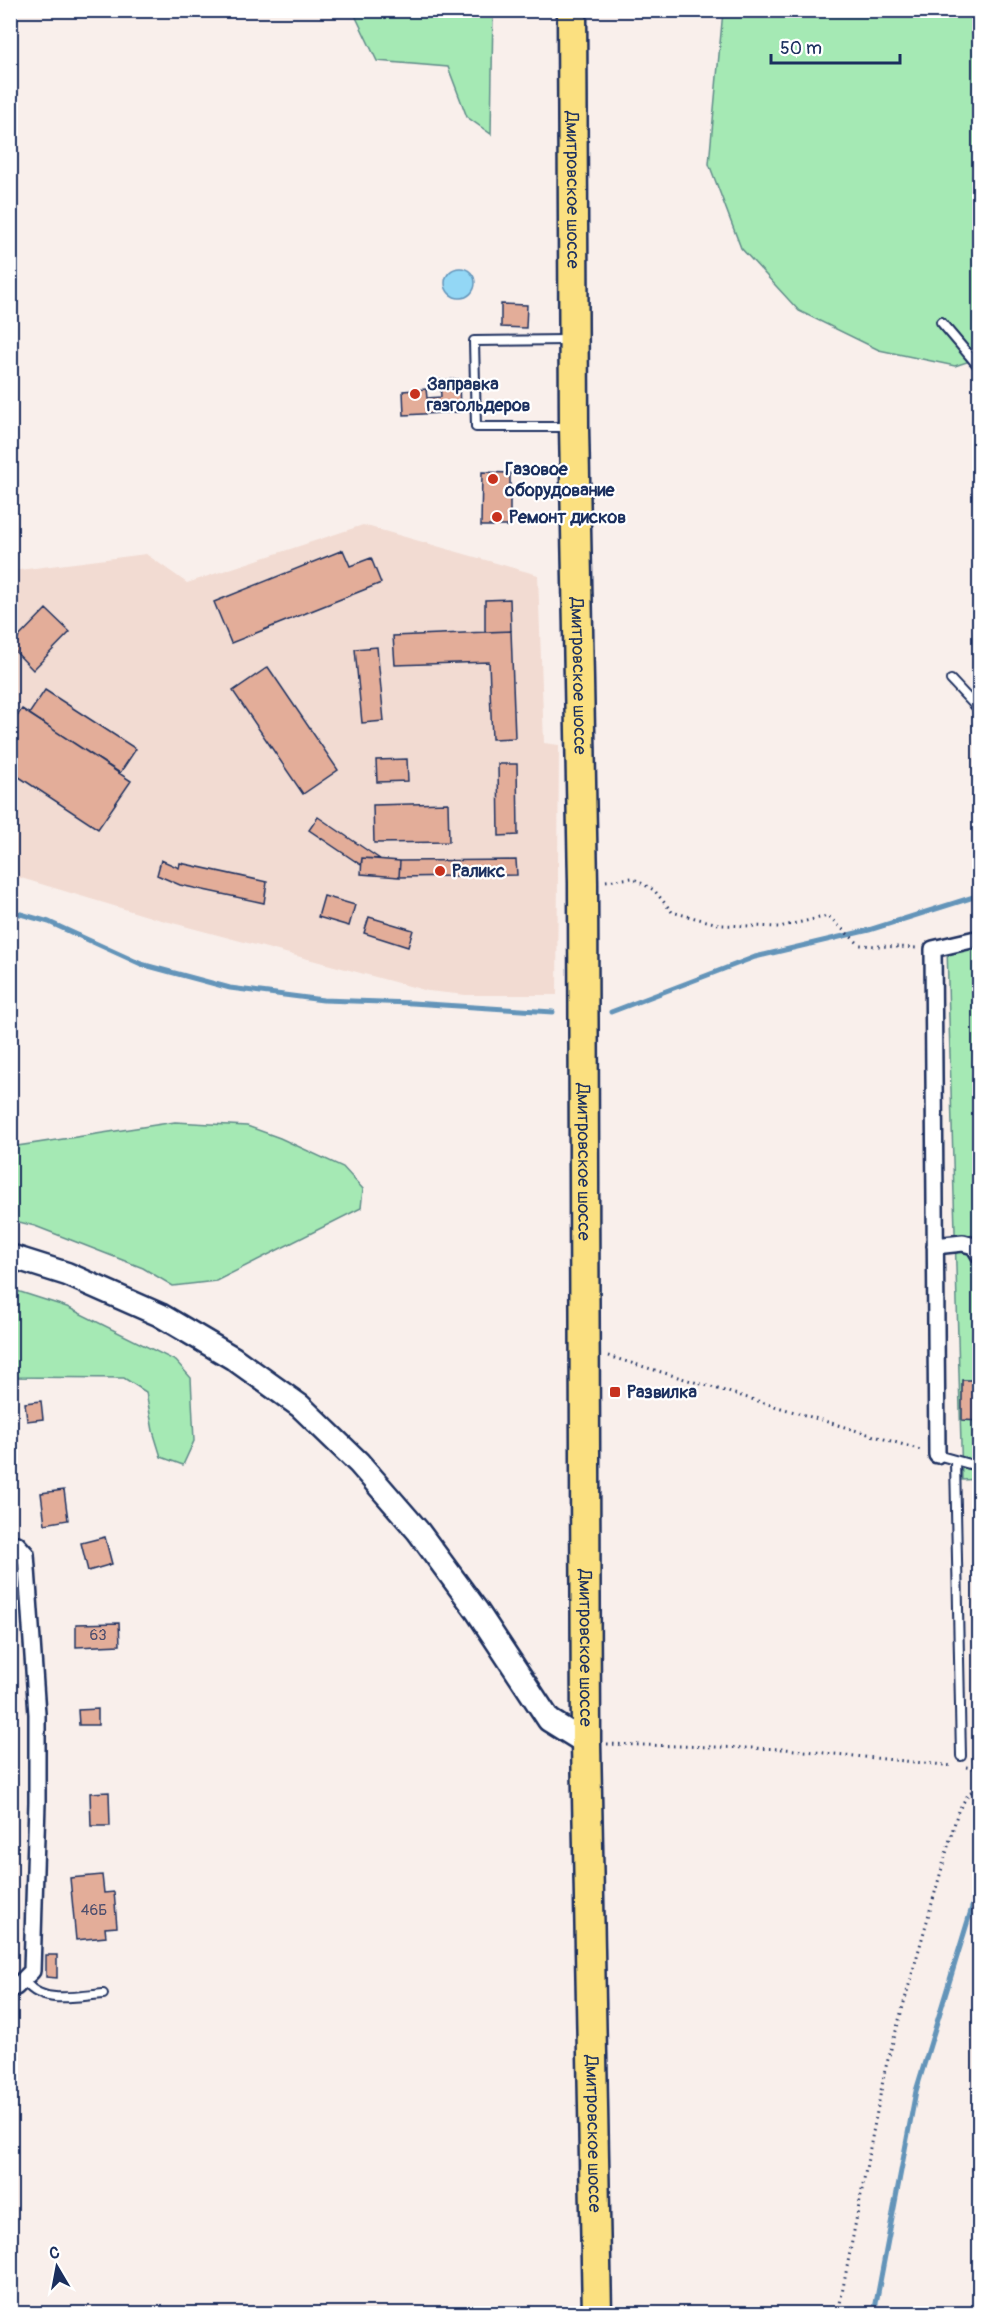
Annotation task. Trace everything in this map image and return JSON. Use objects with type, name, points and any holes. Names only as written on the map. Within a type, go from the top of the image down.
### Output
[{"type":"highway","name":"Дмитровское шоссе","points":[[572,10],[574,427],[583,883],[586,1743],[597,2313]]},
{"type":"street","points":[[937,1455],[933,950],[980,938]]},
{"type":"street","points":[[935,1246],[963,1244],[974,1246],[980,1256]]},
{"type":"street","points":[[10,1256],[67,1274],[160,1315],[233,1358],[300,1406],[359,1463],[418,1531],[477,1611],[549,1720],[586,1743]]},
{"type":"street","points":[[10,1544],[17,1545],[26,1554],[37,1714],[32,1971],[16,1988],[10,1989]]},
{"type":"lane","points":[[941,322],[980,368]]},
{"type":"lane","points":[[574,340],[474,341],[476,427],[574,427]]},
{"type":"lane","points":[[951,680],[980,711]]},
{"type":"lane","points":[[937,1455],[980,1467]]},
{"type":"lane","points":[[955,1460],[961,1756]]},
{"type":"lane","points":[[24,1979],[29,1988],[43,1996],[103,1994]]},
{"type":"path","points":[[583,883],[632,878],[654,890],[672,912],[723,925],[779,927],[828,916],[860,945],[933,950]]},
{"type":"path","points":[[586,1350],[937,1455]]},
{"type":"path","points":[[586,1743],[785,1749],[980,1769]]},
{"type":"path","points":[[838,2313],[885,2070],[958,1811],[969,1793],[980,1787]]},
{"type":"shaded area","points":[[363,525],[538,575],[544,743],[559,745],[557,995],[466,995],[428,991],[154,918],[11,875],[11,571],[146,554],[187,583]]},
{"type":"green space","points":[[353,11],[493,11],[491,134],[467,117],[448,67],[377,61]]},
{"type":"green space","points":[[723,11],[979,11],[979,358],[955,366],[879,350],[799,311],[741,248],[709,164]]},
{"type":"green space","points":[[979,937],[980,1479],[962,1480],[947,947]]},
{"type":"green space","points":[[175,1122],[247,1126],[280,1138],[343,1167],[363,1189],[361,1208],[216,1281],[173,1286],[143,1268],[35,1226],[11,1220],[11,1147]]},
{"type":"green space","points":[[11,1289],[67,1307],[176,1361],[191,1378],[194,1441],[183,1465],[161,1457],[153,1431],[146,1392],[124,1378],[11,1377]]},
{"type":"water","points":[[460,268],[471,272],[475,283],[471,294],[460,298],[449,294],[445,283],[449,272]]},
{"type":"building","points":[[501,304],[527,305],[526,328],[501,327]]},
{"type":"building","name":"Заправка газгольдеров","points":[[459,379],[460,412],[404,415],[403,391],[426,389],[427,398],[441,397],[440,380]]},
{"type":"building","points":[[482,472],[510,473],[510,526],[481,526]]},
{"type":"building","points":[[343,550],[350,566],[371,558],[381,583],[231,643],[214,602]]},
{"type":"building","points":[[510,599],[511,631],[485,632],[485,600]]},
{"type":"building","points":[[46,609],[70,632],[33,670],[10,646]]},
{"type":"building","points":[[511,631],[515,738],[492,739],[489,662],[395,665],[393,636]]},
{"type":"building","points":[[377,647],[384,721],[362,723],[355,649]]},
{"type":"building","points":[[268,667],[338,770],[303,794],[233,691]]},
{"type":"building","points":[[45,690],[136,749],[120,773],[29,714]]},
{"type":"building","points":[[22,709],[131,781],[98,829],[10,771],[10,726]]},
{"type":"building","points":[[407,759],[408,781],[377,782],[376,760]]},
{"type":"building","points":[[498,764],[517,764],[518,835],[499,836]]},
{"type":"building","points":[[448,803],[449,842],[374,843],[373,805]]},
{"type":"building","points":[[318,817],[380,859],[362,858],[361,865],[309,830]]},
{"type":"building","points":[[362,858],[400,861],[399,877],[361,874]]},
{"type":"building","points":[[161,860],[179,868],[180,863],[267,882],[264,903],[180,885],[157,875]]},
{"type":"building","points":[[516,860],[517,875],[399,877],[400,861]]},
{"type":"building","points":[[324,896],[355,905],[349,926],[318,917]]},
{"type":"building","points":[[369,917],[413,930],[408,947],[364,933]]},
{"type":"building","points":[[962,1380],[980,1380],[980,1421],[962,1420]]},
{"type":"building","points":[[41,1401],[43,1419],[27,1421],[25,1403]]},
{"type":"building","points":[[64,1490],[68,1520],[45,1524],[41,1493]]},
{"type":"building","points":[[105,1537],[112,1564],[88,1571],[81,1543]]},
{"type":"building","points":[[10,1618],[14,1618],[14,1661],[10,1661]]},
{"type":"building","points":[[119,1623],[120,1645],[76,1647],[76,1624]]},
{"type":"building","points":[[98,1709],[98,1725],[79,1725],[78,1710]]},
{"type":"building","points":[[109,1792],[110,1826],[91,1826],[90,1793]]},
{"type":"building","points":[[102,1875],[104,1893],[114,1892],[117,1927],[105,1928],[106,1937],[76,1940],[70,1878]]},
{"type":"building","points":[[10,1917],[16,1917],[17,1938],[10,1938]]},
{"type":"building","points":[[46,1955],[57,1955],[57,1978],[46,1977]]},
{"type":"waterway","points":[[611,1012],[755,957],[869,930],[980,895]]},
{"type":"waterway","points":[[10,911],[49,922],[141,964],[230,988],[323,1000],[553,1012]]},
{"type":"waterway","points":[[874,2314],[916,2091],[980,1881]]},
{"type":"place","name":"Заправка газгольдеров","points":[[415,394]]},
{"type":"place","name":"Газовое оборудование","points":[[493,479]]},
{"type":"place","name":"Ремонт дисков","points":[[497,517]]},
{"type":"place","name":"Раликс","points":[[440,871]]},
{"type":"place","name":"Развилка","points":[[615,1392]]}]
